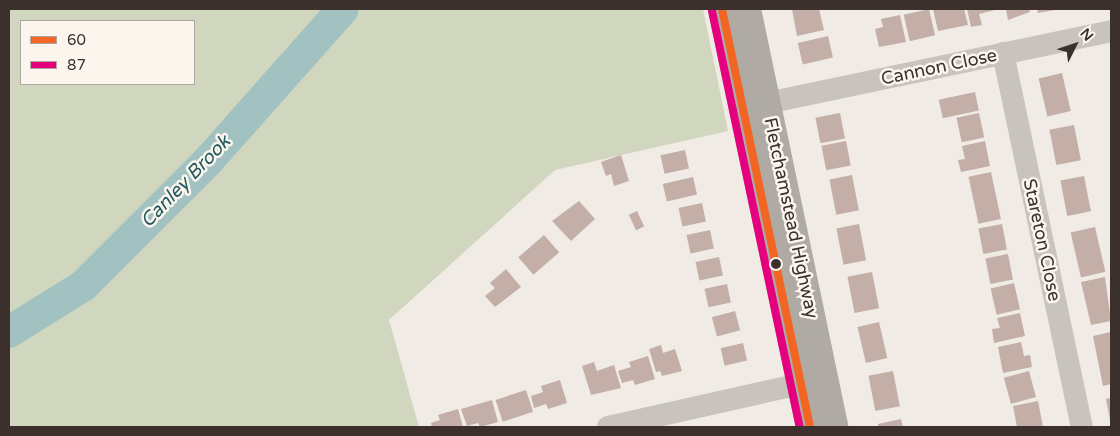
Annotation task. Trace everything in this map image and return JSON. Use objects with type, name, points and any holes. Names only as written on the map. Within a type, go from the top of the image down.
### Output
[{"type":"highway","name":"Fletchamstead Highway","points":[[722,9],[810,427]]},
{"type":"highway","name":"Fletchamstead Highway","points":[[747,9],[834,427]]},
{"type":"street","name":"Cannon Close","points":[[767,103],[1111,31]]},
{"type":"street","name":"Stareton Close","points":[[1003,53],[1082,427]]},
{"type":"street","points":[[608,427],[800,384]]},
{"type":"green space","points":[[9,9],[703,9],[728,131],[555,170],[389,320],[419,427],[9,427]]},
{"type":"building","points":[[792,9],[819,9],[824,30],[797,36]]},
{"type":"building","points":[[929,9],[935,35],[910,41],[904,15]]},
{"type":"building","points":[[933,9],[964,9],[968,25],[938,31]]},
{"type":"building","points":[[967,9],[995,10],[979,14],[982,25],[971,27]]},
{"type":"building","points":[[1006,9],[1029,9],[1030,12],[1008,20]]},
{"type":"building","points":[[1037,9],[1055,9],[1055,10],[1038,13]]},
{"type":"building","points":[[900,15],[906,42],[879,47],[875,29],[883,27],[881,19]]},
{"type":"building","points":[[828,36],[833,57],[803,64],[798,43]]},
{"type":"building","points":[[1062,73],[1071,111],[1047,116],[1039,78]]},
{"type":"building","points":[[975,92],[979,111],[943,118],[939,100]]},
{"type":"building","points":[[840,113],[845,139],[820,143],[815,118]]},
{"type":"building","points":[[979,113],[984,137],[962,142],[957,118]]},
{"type":"building","points":[[1074,125],[1081,160],[1056,165],[1049,130]]},
{"type":"building","points":[[846,141],[851,166],[826,170],[821,146]]},
{"type":"building","points":[[985,141],[990,166],[961,172],[958,160],[965,159],[962,146]]},
{"type":"building","points":[[685,150],[689,169],[664,174],[661,155]]},
{"type":"building","points":[[621,155],[629,181],[614,186],[611,174],[606,176],[601,162]]},
{"type":"building","points":[[991,172],[1001,219],[978,224],[969,177]]},
{"type":"building","points":[[852,175],[859,210],[836,215],[829,179]]},
{"type":"building","points":[[1084,176],[1091,211],[1067,216],[1060,181]]},
{"type":"building","points":[[693,177],[697,195],[667,202],[663,184]]},
{"type":"building","points":[[579,201],[595,219],[571,241],[552,221]]},
{"type":"building","points":[[702,203],[706,222],[682,227],[679,208]]},
{"type":"building","points":[[637,211],[644,226],[636,230],[629,215]]},
{"type":"building","points":[[859,224],[866,260],[843,265],[836,228]]},
{"type":"building","points":[[1002,224],[1007,250],[983,254],[978,229]]},
{"type":"building","points":[[1095,227],[1105,272],[1081,277],[1071,233]]},
{"type":"building","points":[[710,230],[714,249],[690,254],[687,235]]},
{"type":"building","points":[[544,235],[559,252],[533,275],[518,257]]},
{"type":"building","points":[[1008,254],[1013,280],[990,284],[985,258]]},
{"type":"building","points":[[719,257],[723,276],[699,281],[696,262]]},
{"type":"building","points":[[506,269],[521,287],[495,307],[485,296],[495,288],[490,283]]},
{"type":"building","points":[[872,272],[879,308],[855,313],[847,277]]},
{"type":"building","points":[[1105,277],[1111,321],[1091,325],[1081,282]]},
{"type":"building","points":[[1014,283],[1020,309],[997,315],[991,288]]},
{"type":"building","points":[[727,284],[731,303],[708,307],[705,289]]},
{"type":"building","points":[[735,311],[740,330],[717,337],[712,317]]},
{"type":"building","points":[[1020,313],[1025,336],[994,343],[992,329],[1000,328],[997,318]]},
{"type":"building","points":[[879,322],[887,358],[866,363],[858,327]]},
{"type":"building","points":[[1111,332],[1111,384],[1103,386],[1093,336]]},
{"type":"building","points":[[1021,342],[1024,356],[1030,355],[1032,367],[1003,373],[998,347]]},
{"type":"building","points":[[743,343],[747,361],[725,366],[721,348]]},
{"type":"building","points":[[661,345],[663,353],[675,349],[682,371],[662,376],[660,371],[656,372],[649,349]]},
{"type":"building","points":[[648,356],[655,379],[635,385],[633,380],[622,383],[618,371],[631,367],[629,362]]},
{"type":"building","points":[[594,362],[597,371],[614,365],[621,388],[591,395],[582,366]]},
{"type":"building","points":[[893,371],[900,406],[875,411],[868,376]]},
{"type":"building","points":[[1029,371],[1036,397],[1011,404],[1004,378]]},
{"type":"building","points":[[560,380],[567,403],[548,409],[546,404],[534,408],[531,396],[543,392],[541,386]]},
{"type":"building","points":[[526,390],[533,412],[503,422],[496,400]]},
{"type":"building","points":[[1111,398],[1111,420],[1110,420],[1106,399]]},
{"type":"building","points":[[492,400],[498,422],[480,427],[478,423],[467,426],[461,409]]},
{"type":"building","points":[[1038,401],[1043,427],[1017,427],[1013,406]]},
{"type":"building","points":[[458,409],[463,427],[432,427],[431,423],[440,420],[438,415]]},
{"type":"building","points":[[901,419],[903,427],[878,427],[878,424]]},
{"type":"waterway","name":"Canley Brook","points":[[9,332],[83,286],[208,161],[343,9]]},
{"type":"transit line","name":"60","points":[[722,9],[810,427]]},
{"type":"transit line","name":"87","points":[[712,11],[800,427]]}]
